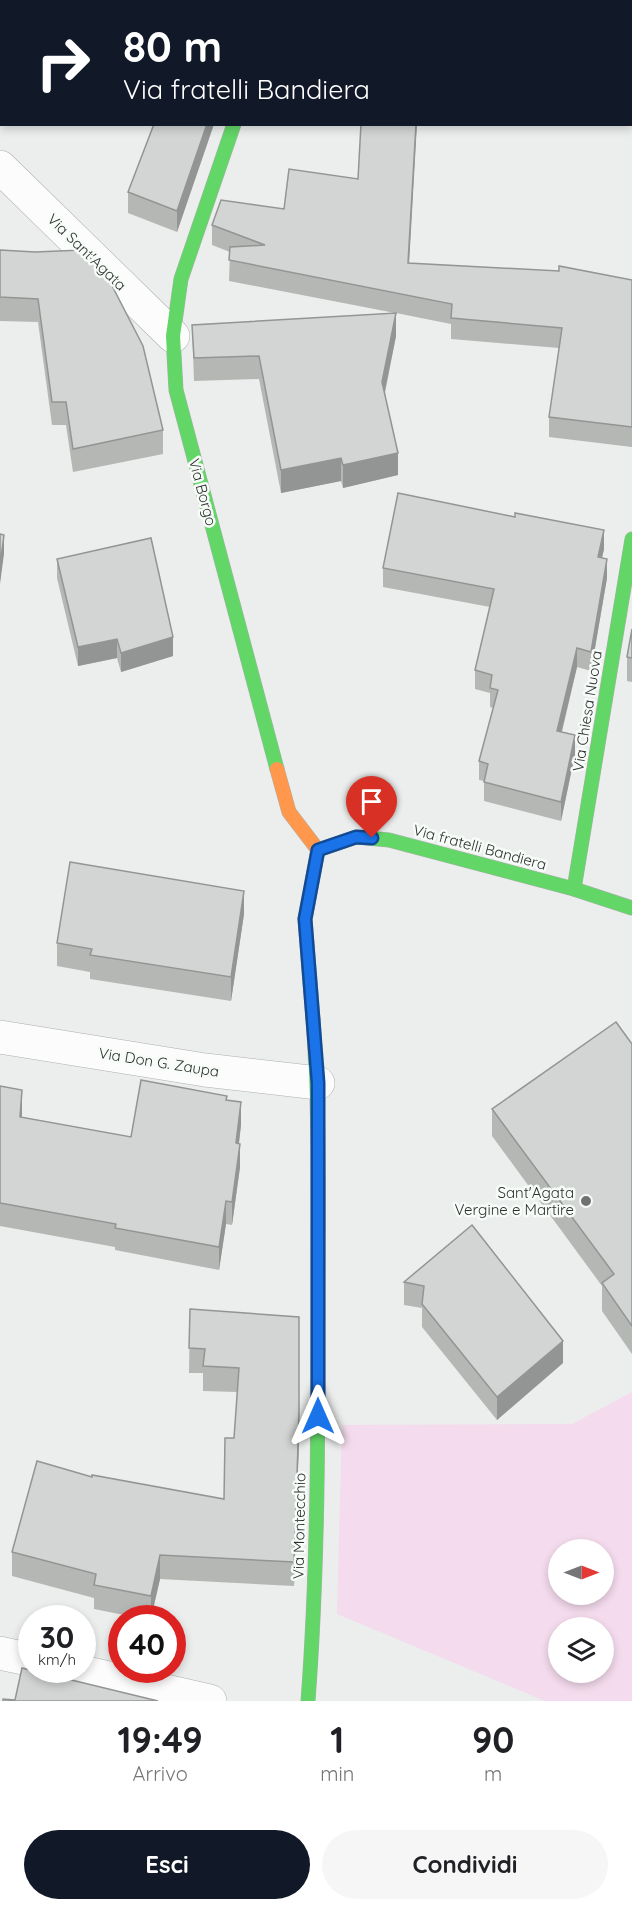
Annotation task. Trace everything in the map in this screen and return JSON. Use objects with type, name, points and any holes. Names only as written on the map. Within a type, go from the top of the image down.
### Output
[{"type":"street","name":"Via Borgo","points":[[233,126],[181,279],[173,336],[176,390],[289,813],[318,850]]},
{"type":"street","name":"Via Sant'Agata","points":[[0,167],[173,336]]},
{"type":"street","name":"Via Chiesa Nuova","points":[[574,889],[632,539]]},
{"type":"street","name":"Via fratelli Bandiera","points":[[318,850],[356,837],[388,840],[574,889],[632,908]]},
{"type":"street","name":"Via Montecchio","points":[[308,1701],[314,1618],[317,1452],[318,1083],[305,919],[318,850]]},
{"type":"street","name":"Via Don G. Zaupa","points":[[0,1037],[206,1070],[318,1083]]},
{"type":"street","points":[[0,1653],[18,1657]]},
{"type":"street","points":[[96,1675],[210,1701]]},
{"type":"shaded area","points":[[632,1392],[632,1701],[545,1701],[337,1614],[342,1425],[572,1424]]},
{"type":"building","points":[[153,126],[206,126],[177,211],[128,192]]},
{"type":"building","points":[[361,126],[416,126],[408,263],[559,271],[559,266],[632,280],[632,427],[549,417],[562,328],[451,318],[452,304],[229,260],[230,247],[265,245],[212,225],[221,200],[284,209],[289,169],[358,179]]},
{"type":"building","points":[[0,250],[35,252],[82,250],[105,272],[143,346],[163,430],[73,449],[66,402],[52,402],[38,299],[0,297]]},
{"type":"building","points":[[396,313],[382,382],[398,453],[343,465],[341,458],[281,470],[259,356],[194,358],[192,325]]},
{"type":"building","points":[[398,493],[515,517],[515,513],[604,530],[598,557],[607,559],[591,652],[577,648],[557,731],[575,735],[561,802],[484,782],[488,764],[479,761],[498,690],[490,688],[492,675],[475,670],[494,589],[383,568]]},
{"type":"building","points":[[0,534],[4,535],[0,565]]},
{"type":"building","points":[[151,538],[173,637],[121,653],[117,639],[78,647],[57,559]]},
{"type":"building","points":[[632,629],[632,658],[627,657]]},
{"type":"building","points":[[70,862],[244,891],[231,977],[90,955],[92,949],[57,943]]},
{"type":"building","name":"Sant'Agata Vergine e Martire","points":[[616,1022],[632,1044],[632,1326],[602,1283],[614,1274],[492,1109]]},
{"type":"building","points":[[141,1080],[227,1096],[226,1100],[241,1102],[236,1143],[240,1144],[232,1202],[226,1201],[219,1247],[115,1228],[116,1224],[0,1203],[0,1086],[22,1090],[20,1117],[131,1137]]},
{"type":"building","points":[[472,1225],[563,1341],[497,1397],[422,1304],[424,1286],[404,1282]]},
{"type":"building","points":[[190,1309],[299,1317],[299,1415],[294,1562],[160,1555],[151,1596],[94,1585],[96,1574],[12,1552],[37,1461],[92,1477],[92,1475],[224,1499],[225,1438],[234,1438],[239,1368],[203,1366],[205,1349],[189,1348]]},
{"type":"building","points":[[19,1683],[84,1683],[158,1701],[3,1701],[3,1699],[15,1700]]},
{"type":"traffic: fast","points":[[233,126],[181,279],[173,336],[176,390],[277,769]]},
{"type":"traffic: fast","points":[[574,889],[632,539]]},
{"type":"traffic: fast","points":[[318,850],[356,837],[389,840],[574,889],[632,908]]},
{"type":"traffic: fast","points":[[308,1701],[316,1551],[318,1401],[318,1160],[313,1019]]},
{"type":"traffic: slow","points":[[277,769],[289,812],[318,850]]},
{"type":"traffic: slow","points":[[313,1019],[305,919],[318,850]]},
{"type":"place","name":"Sant'Agata Vergine e Martire","points":[[586,1201]]},
{"type":"route","points":[[318,1416],[318,1083],[305,919],[318,850],[356,837],[372,838]]}]
